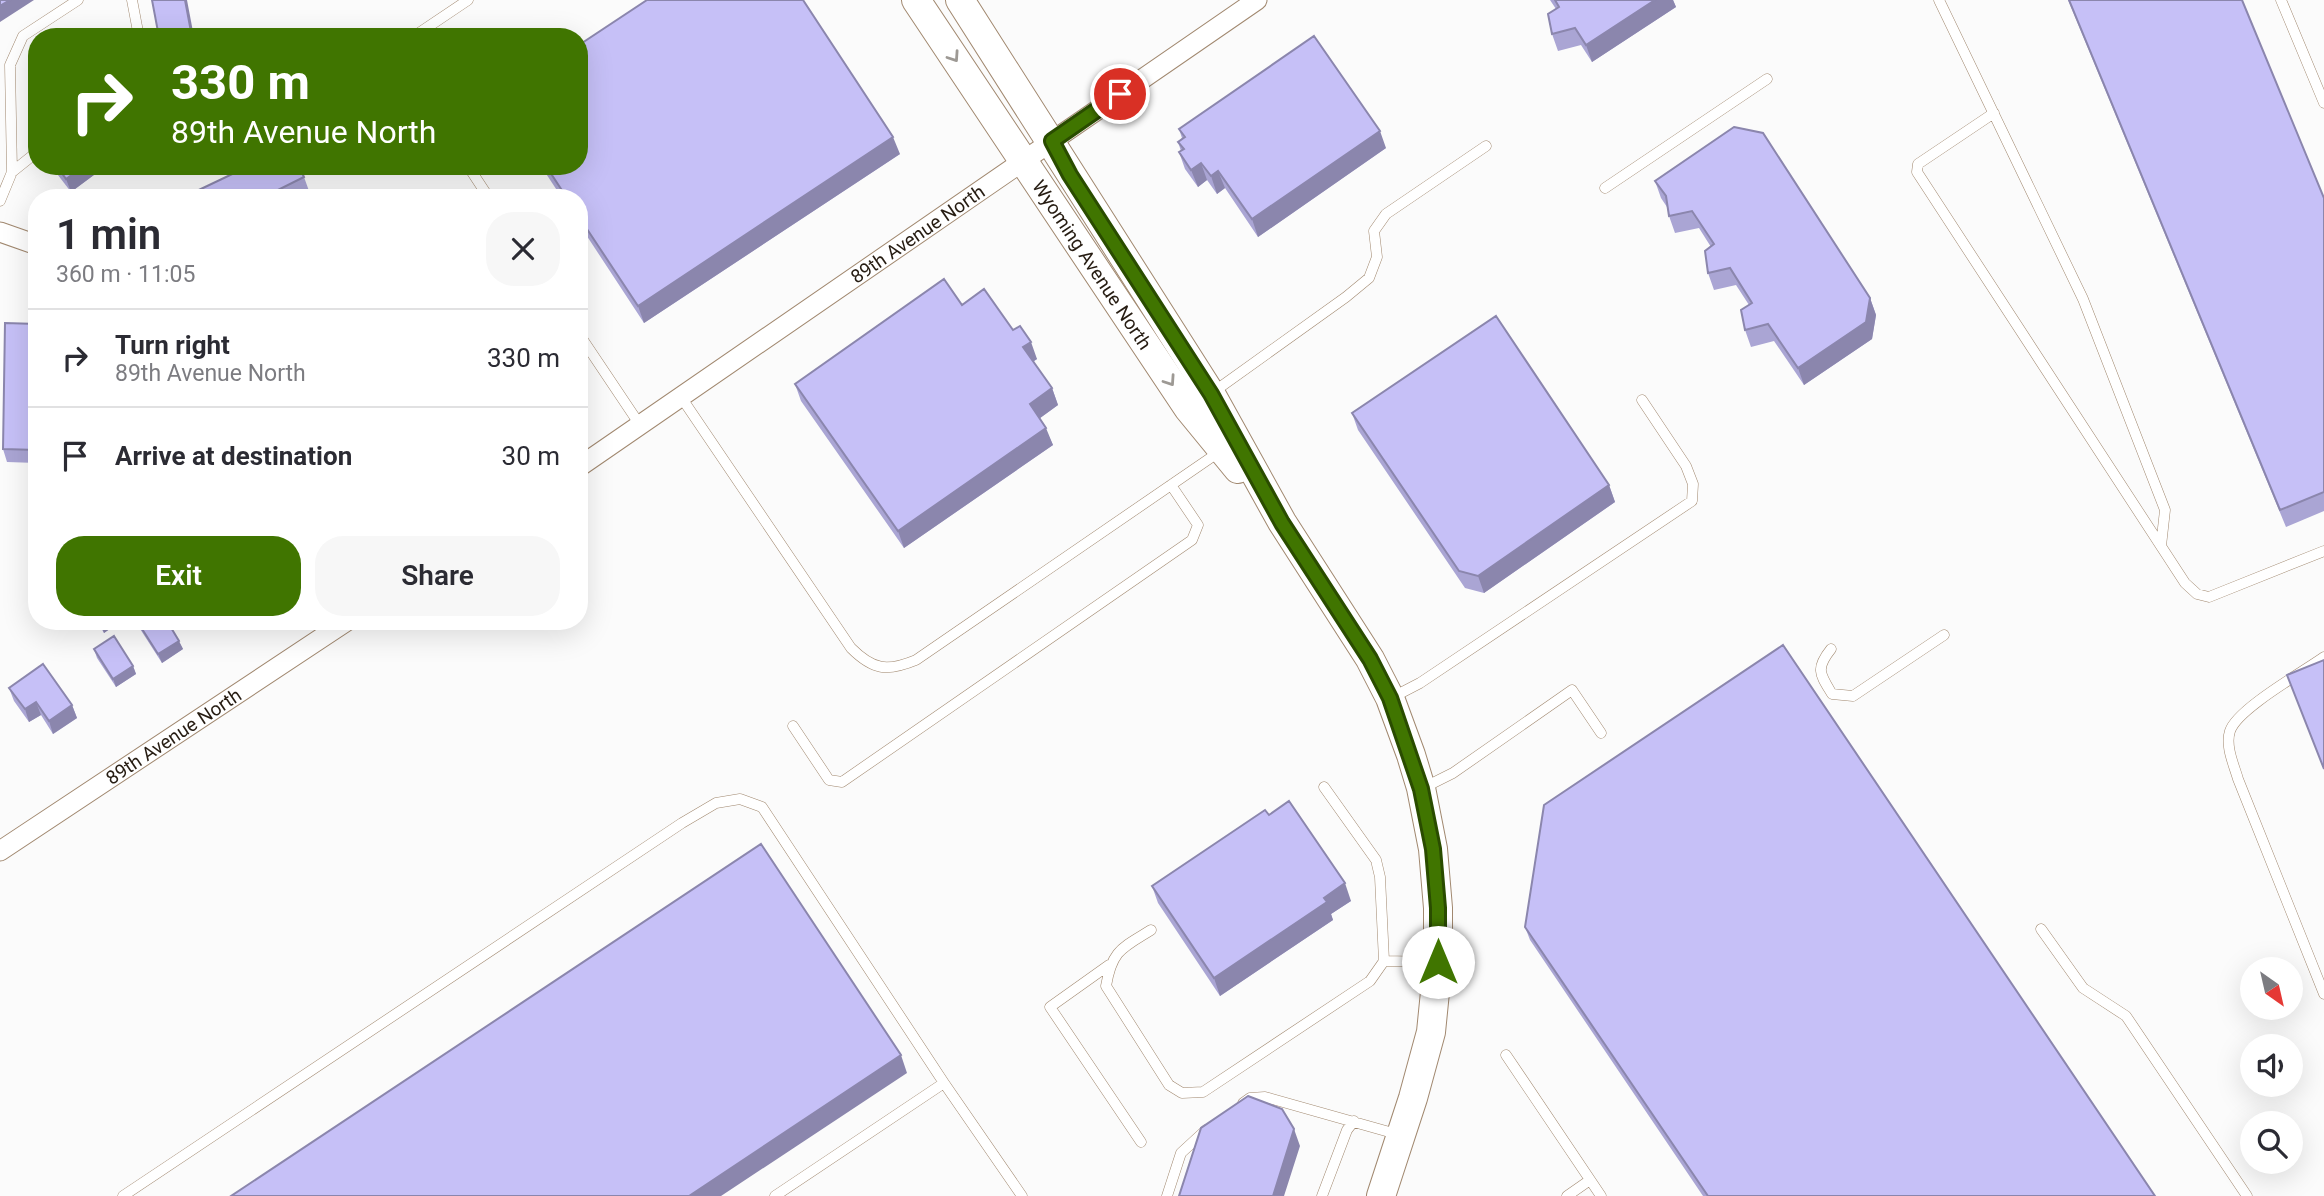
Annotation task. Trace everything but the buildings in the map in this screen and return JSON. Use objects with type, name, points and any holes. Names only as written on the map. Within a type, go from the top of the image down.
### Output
[{"type":"street","name":"Wyoming Avenue North","points":[[916,0],[1188,408],[1282,523]]},
{"type":"street","name":"Wyoming Avenue North","points":[[960,0],[1211,394],[1282,523],[1370,659],[1390,698],[1421,789],[1433,849],[1438,908],[1438,962],[1431,1032],[1381,1196]]},
{"type":"street","name":"89th Avenue North","points":[[588,461],[1257,0]]},
{"type":"street","points":[[0,232],[28,242]]},
{"type":"street","name":"89th Avenue North","points":[[0,851],[333,630]]},
{"type":"lane","points":[[35,28],[78,0]]},
{"type":"lane","points":[[132,0],[137,28]]},
{"type":"lane","points":[[426,28],[468,0]]},
{"type":"lane","points":[[1939,0],[2083,299],[2165,510],[2161,547]]},
{"type":"lane","points":[[2281,0],[2324,103]]},
{"type":"lane","points":[[0,201],[12,172],[10,65],[23,36],[28,33]]},
{"type":"lane","points":[[1605,188],[1767,79]]},
{"type":"lane","points":[[1994,113],[1918,164],[1917,172],[2185,583],[2197,594],[2209,597],[2324,551]]},
{"type":"lane","points":[[1211,394],[1369,278],[1377,257],[1374,231],[1386,214],[1486,146]]},
{"type":"lane","points":[[12,172],[28,159]]},
{"type":"lane","points":[[588,347],[640,425]]},
{"type":"lane","points":[[681,397],[850,648],[863,661],[879,667],[898,667],[916,660],[1222,450]]},
{"type":"lane","points":[[1390,698],[1420,683],[1692,501],[1693,484],[1686,466],[1642,400]]},
{"type":"lane","points":[[793,726],[829,780],[842,782],[1192,540],[1198,525],[1171,485]]},
{"type":"lane","points":[[1830,649],[1821,661],[1820,674],[1832,694],[1853,696],[1944,635]]},
{"type":"lane","points":[[2324,657],[2239,715],[2230,732],[2230,751],[2238,779],[2324,994]]},
{"type":"lane","points":[[1421,789],[1453,773],[1572,690],[1601,733]]},
{"type":"lane","points":[[1109,965],[1106,986],[1169,1085],[1182,1093],[1203,1092],[1370,981],[1384,961],[1380,877],[1376,860],[1324,787]]},
{"type":"lane","points":[[123,1196],[682,822],[716,803],[740,799],[762,807],[1022,1196]]},
{"type":"lane","points":[[2041,929],[2083,988],[2126,1016],[2247,1196]]},
{"type":"lane","points":[[1141,1142],[1050,1007],[1109,965],[1121,948],[1151,930]]},
{"type":"lane","points":[[1384,961],[1438,962]]},
{"type":"lane","points":[[1506,1055],[1601,1196]]},
{"type":"lane","points":[[775,1196],[944,1083]]},
{"type":"lane","points":[[1231,1111],[1250,1098],[1265,1097],[1400,1135]]},
{"type":"lane","points":[[1322,1196],[1347,1130],[1354,1121]]},
{"type":"lane","points":[[1167,1196],[1181,1153],[1212,1124]]},
{"type":"lane","points":[[1567,1196],[1590,1180]]},
{"type":"route","points":[[1120,94],[1052,141],[1070,175],[1211,394],[1282,523],[1370,659],[1390,698],[1421,789],[1433,849],[1438,908],[1438,962]]}]
